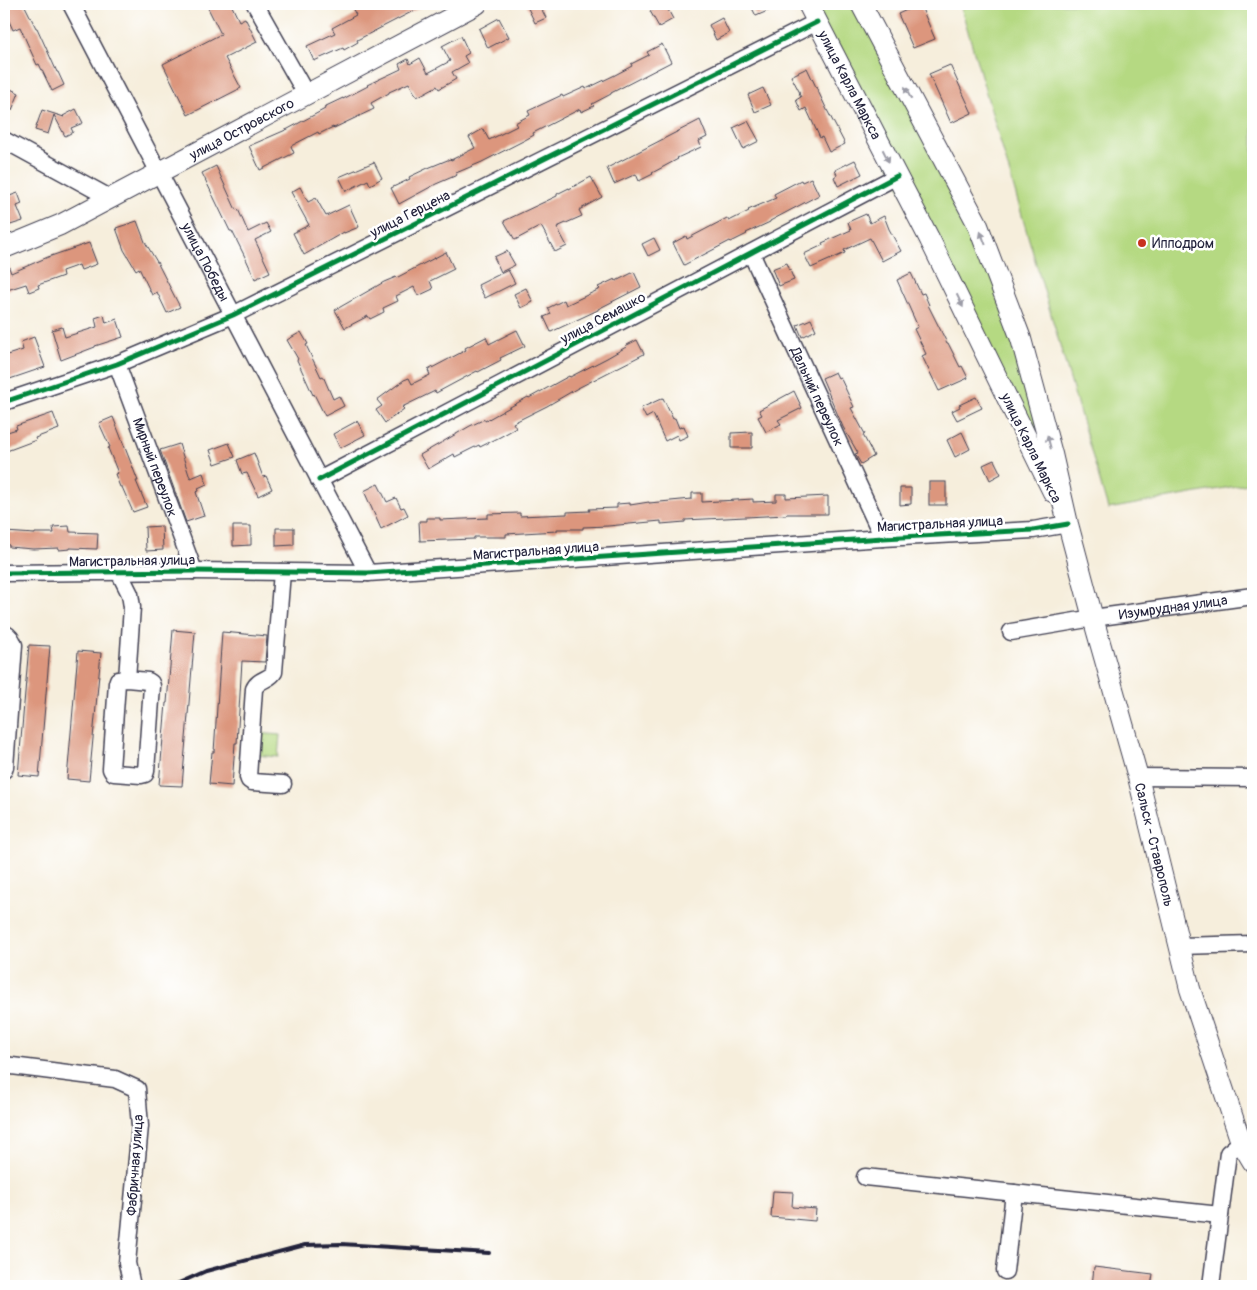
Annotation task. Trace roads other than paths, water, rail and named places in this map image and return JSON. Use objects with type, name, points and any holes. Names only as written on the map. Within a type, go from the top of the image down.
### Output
[{"type":"main road","name":"улица Островского","points":[[4,248],[60,225],[477,4]]},
{"type":"main road","name":"улица Карла Маркса","points":[[808,4],[930,240],[1068,524]]},
{"type":"main road","name":"улица Карла Маркса","points":[[861,4],[977,223],[1021,339],[1052,454],[1068,524]]},
{"type":"main road","name":"Сальск - Ставрополь","points":[[1068,524],[1092,618],[1138,777],[1190,989],[1241,1142],[1253,1162]]},
{"type":"street","name":"улица Победы","points":[[71,4],[368,573]]},
{"type":"street","points":[[255,4],[306,94]]},
{"type":"street","name":"улица Герцена","points":[[4,402],[117,364],[233,315],[817,22]]},
{"type":"street","points":[[4,140],[110,198]]},
{"type":"street","name":"улица Семашко","points":[[319,480],[897,176]]},
{"type":"street","name":"Дальний переулок","points":[[751,253],[883,538]]},
{"type":"street","name":"Мирный переулок","points":[[117,364],[194,571]]},
{"type":"street","name":"Магистральная улица","points":[[4,573],[194,571],[368,573],[883,538],[1033,530],[1068,524]]},
{"type":"street","points":[[119,572],[130,594],[132,607],[127,679]]},
{"type":"street","points":[[282,572],[274,672],[271,676],[259,682],[254,689],[248,777],[252,782],[283,784]]},
{"type":"street","name":"Изумрудная улица","points":[[1012,632],[1092,618],[1253,596]]},
{"type":"street","points":[[4,633],[12,639],[14,645],[4,770]]},
{"type":"street","points":[[127,679],[148,681],[152,686],[146,771],[142,775],[114,773],[111,769],[117,683],[118,680],[127,679]]},
{"type":"street","points":[[1138,777],[1253,778]]},
{"type":"street","points":[[1179,946],[1253,944]]},
{"type":"street","name":"Фабричная улица","points":[[4,1065],[115,1079],[137,1089],[140,1126],[127,1263],[132,1286]]},
{"type":"street","points":[[1211,1286],[1228,1153],[1241,1142]]},
{"type":"street","points":[[864,1177],[1220,1215]]},
{"type":"street","points":[[1005,1271],[1014,1193]]},
{"type":"railway","points":[[172,1286],[206,1271],[305,1245],[341,1244],[489,1253]]},
{"type":"place","name":"Ипподром","points":[[1142,243]]}]
